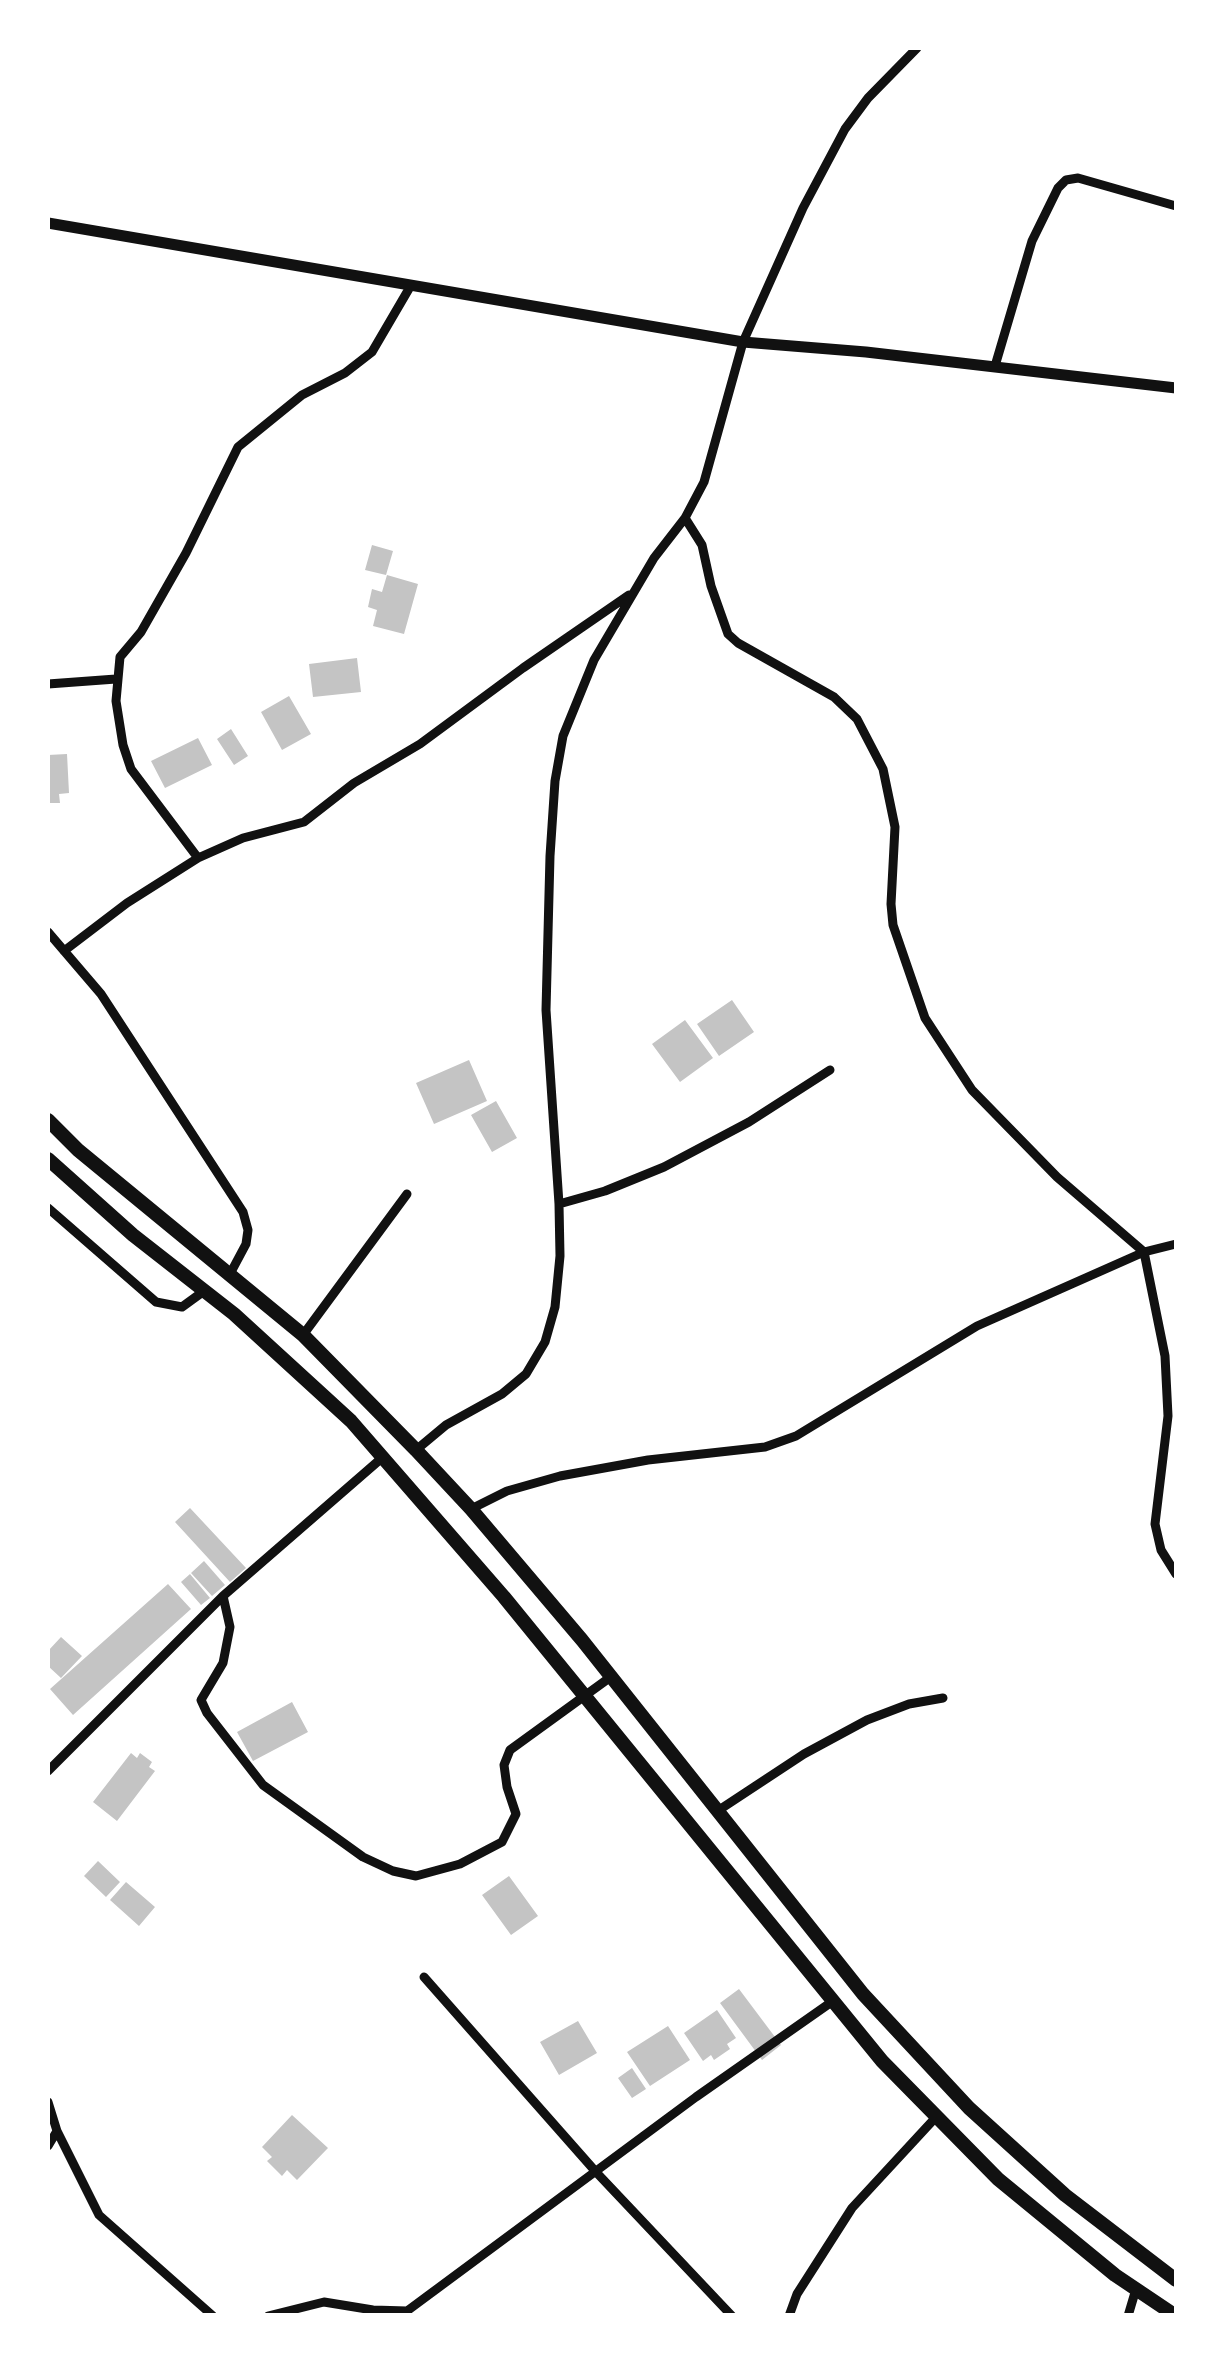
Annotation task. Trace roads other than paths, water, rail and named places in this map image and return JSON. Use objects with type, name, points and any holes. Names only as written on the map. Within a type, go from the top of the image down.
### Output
[{"type":"highway","points":[[48,1120],[78,1150],[303,1335],[416,1450],[471,1508],[612,1676],[863,1994],[969,2108],[1065,2195],[1176,2280]]},
{"type":"highway","points":[[48,1159],[351,1421],[584,1694],[882,2060],[998,2179],[1136,2289],[1176,2316]]},
{"type":"street","points":[[416,1450],[446,1424],[502,1394],[526,1374],[545,1342],[556,1307],[560,1204],[546,1010],[555,780],[562,736],[594,660],[704,482],[744,342],[802,208],[845,129],[868,98],[917,48]]},
{"type":"street","points":[[995,366],[1032,241],[1058,188],[1066,180],[1078,178],[1176,206]]},
{"type":"street","points":[[48,223],[744,342],[1176,388]]},
{"type":"street","points":[[198,858],[132,769],[123,745],[116,701],[120,657],[141,632],[186,553],[238,446],[302,395],[345,373],[372,352],[410,286]]},
{"type":"street","points":[[684,518],[702,546],[728,634],[834,697],[857,719],[883,769],[895,827],[891,904],[894,926],[925,1018],[972,1090],[1056,1177],[1144,1252],[1165,1356],[1168,1416],[1155,1524],[1162,1550],[1176,1574]]},
{"type":"street","points":[[64,951],[198,858],[243,838],[304,822],[354,783],[420,744],[634,592]]},
{"type":"street","points":[[48,684],[116,678]]},
{"type":"street","points":[[48,932],[101,994],[243,1212],[248,1230],[246,1244],[230,1274]]},
{"type":"street","points":[[560,1204],[664,1167],[748,1122],[830,1070]]},
{"type":"street","points":[[303,1335],[407,1194]]},
{"type":"street","points":[[48,1208],[156,1302],[182,1307],[204,1291]]},
{"type":"street","points":[[471,1508],[507,1491],[560,1476],[648,1460],[765,1448],[796,1436],[978,1326],[1144,1252],[1176,1244]]},
{"type":"street","points":[[48,1771],[223,1596],[383,1457]]},
{"type":"street","points":[[223,1596],[230,1627],[223,1663],[201,1700],[207,1713],[263,1785],[364,1856],[393,1871],[416,1876],[460,1864],[502,1842],[516,1814],[506,1787],[504,1764],[510,1750],[612,1676]]},
{"type":"street","points":[[719,1810],[804,1754],[867,1720],[908,1704],[944,1698]]},
{"type":"street","points":[[424,1977],[596,2172],[732,2316]]},
{"type":"street","points":[[268,2316],[324,2302],[406,2311],[833,2001]]},
{"type":"street","points":[[48,2102],[58,2132],[99,2215],[214,2316]]},
{"type":"street","points":[[790,2316],[796,2294],[852,2208],[937,2116]]},
{"type":"street","points":[[48,2146],[58,2132]]},
{"type":"street","points":[[1128,2316],[1136,2289]]}]
